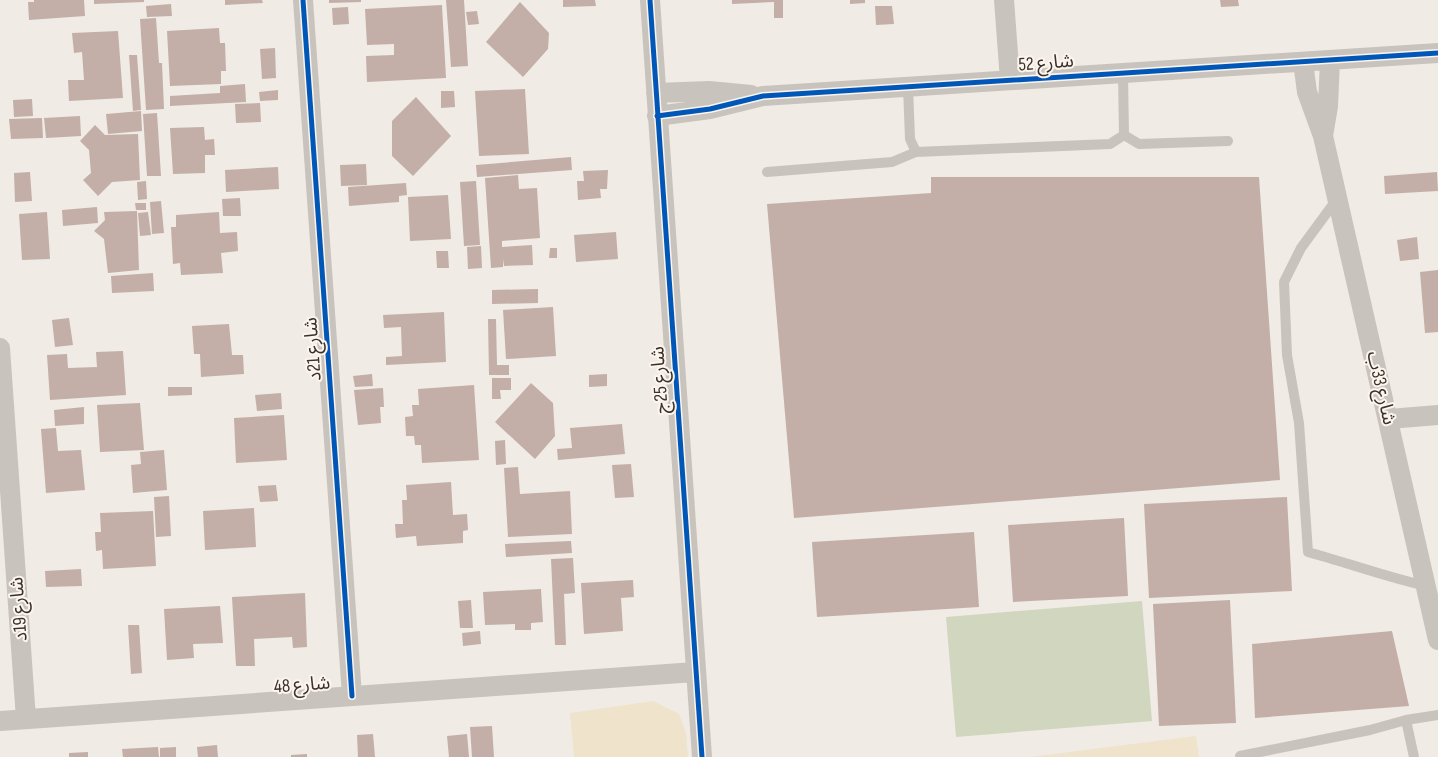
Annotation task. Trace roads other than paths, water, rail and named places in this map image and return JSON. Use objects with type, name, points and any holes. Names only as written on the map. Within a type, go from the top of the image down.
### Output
[{"type":"street","name":"شارع 21د","points":[[303,0],[352,696]]},
{"type":"street","name":"شارع 25ج","points":[[650,0],[702,757]]},
{"type":"street","points":[[1004,0],[1010,80]]},
{"type":"street","name":"شارع 52","points":[[656,93],[710,91],[762,96],[1438,53]]},
{"type":"street","name":"شارع 33ب","points":[[1323,136],[1328,106],[1330,60]]},
{"type":"street","name":"شارع 33ب","points":[[1303,62],[1308,92],[1323,136],[1438,640]]},
{"type":"street","name":"شارع 52","points":[[657,116],[710,109],[762,96]]},
{"type":"street","name":"شارع 19د","points":[[0,348],[26,719]]},
{"type":"street","points":[[1388,419],[1438,415]]},
{"type":"street","name":"شارع 48","points":[[0,721],[695,672]]},
{"type":"lane","points":[[1123,73],[1124,135]]},
{"type":"lane","points":[[908,87],[910,139],[916,152]]},
{"type":"lane","points":[[1124,135],[1139,144],[1228,142]]},
{"type":"lane","points":[[767,172],[892,162],[916,152],[1110,144],[1124,135]]},
{"type":"lane","points":[[1337,199],[1302,248],[1284,282],[1287,355],[1299,424],[1308,552],[1396,579],[1426,586]]},
{"type":"lane","points":[[1240,756],[1370,730],[1406,720],[1438,715]]},
{"type":"lane","points":[[1406,720],[1414,757]]}]
